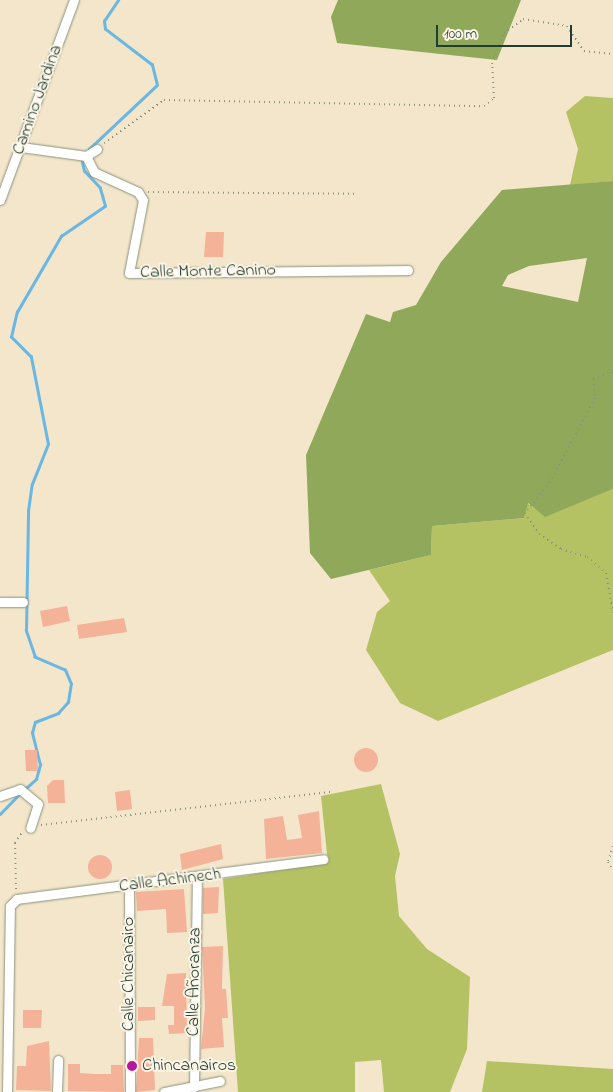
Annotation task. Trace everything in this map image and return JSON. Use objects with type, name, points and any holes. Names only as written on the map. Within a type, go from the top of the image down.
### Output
[{"type":"street","name":"Camino Jardina","points":[[0,200],[74,0]]},
{"type":"street","points":[[21,147],[86,156],[97,150]]},
{"type":"street","points":[[86,156],[94,172],[106,181],[138,192]]},
{"type":"street","name":"Calle Monte Canino","points":[[138,192],[143,200],[128,273],[408,270]]},
{"type":"street","points":[[0,602],[23,602]]},
{"type":"street","points":[[0,796],[23,791],[38,804],[30,828]]},
{"type":"street","name":"Calle Achinech","points":[[17,899],[129,886],[323,859]]},
{"type":"street","name":"Calle Añoranza","points":[[194,1087],[197,877]]},
{"type":"street","name":"Calle Chicanairo","points":[[129,886],[130,1092]]},
{"type":"street","points":[[7,1092],[10,906],[17,899]]},
{"type":"street","points":[[0,979],[10,979]]},
{"type":"street","points":[[57,1092],[58,1060]]},
{"type":"street","points":[[164,1092],[220,1081]]},
{"type":"path","points":[[97,150],[164,100],[484,106],[494,98],[492,64],[504,33],[522,19],[567,26],[584,51],[613,54]]},
{"type":"path","points":[[138,192],[358,194]]},
{"type":"path","points":[[613,371],[594,379],[594,398],[550,482],[524,513],[539,534],[561,549],[587,557],[606,573],[613,612]]},
{"type":"path","points":[[17,899],[15,843],[30,828],[332,792]]},
{"type":"path","points":[[613,846],[608,862],[613,871]]},
{"type":"green space","points":[[338,0],[521,0],[497,60],[337,43],[331,17]]},
{"type":"green space","points":[[585,96],[613,98],[613,181],[570,185],[578,149],[566,112]]},
{"type":"green space","points":[[613,181],[613,489],[545,517],[528,503],[524,518],[432,526],[431,555],[331,579],[310,553],[306,455],[366,314],[390,322],[393,312],[416,305],[441,262],[502,190]],"holes":[[[587,258],[578,302],[502,286],[508,275],[529,266]]]},
{"type":"green space","points":[[613,489],[613,650],[438,721],[400,703],[366,650],[377,612],[390,601],[369,570],[431,555],[432,526],[524,518],[527,503],[545,516]]},
{"type":"green space","points":[[381,784],[400,854],[395,876],[399,916],[427,949],[470,977],[467,1049],[450,1092],[384,1092],[381,1060],[355,1062],[355,1092],[238,1092],[223,879],[328,863],[321,796]]},
{"type":"green space","points":[[487,1061],[613,1069],[613,1092],[482,1092]]},
{"type":"building","points":[[206,232],[224,232],[223,257],[204,257]]},
{"type":"building","points":[[67,606],[70,621],[43,627],[40,611]]},
{"type":"building","points":[[124,618],[127,632],[79,639],[77,625]]},
{"type":"building","points":[[366,748],[374,752],[378,760],[374,768],[366,772],[358,768],[354,760],[358,752]]},
{"type":"building","points":[[25,750],[37,750],[38,771],[26,771]]},
{"type":"building","points":[[53,780],[64,780],[65,803],[48,803],[47,786]]},
{"type":"building","points":[[130,790],[132,809],[117,811],[115,792]]},
{"type":"building","points":[[319,811],[322,853],[266,859],[264,819],[283,816],[287,840],[302,838],[298,815]]},
{"type":"building","points":[[221,844],[223,859],[182,870],[180,854]]},
{"type":"building","points":[[100,855],[108,859],[112,867],[108,875],[100,879],[92,875],[88,867],[92,859]]},
{"type":"building","points":[[219,887],[218,913],[203,914],[203,888]]},
{"type":"building","points":[[184,889],[187,932],[167,933],[166,909],[137,911],[136,892]]},
{"type":"building","points":[[223,946],[222,989],[226,989],[228,1018],[222,1018],[224,1047],[201,1049],[205,1008],[202,947]]},
{"type":"building","points":[[186,973],[187,1033],[169,1034],[168,1025],[174,1025],[174,1006],[162,1006],[167,974]]},
{"type":"building","points":[[138,1007],[155,1007],[155,1020],[138,1021]]},
{"type":"building","points":[[23,1010],[42,1010],[41,1028],[23,1028]]},
{"type":"building","points":[[139,1038],[153,1038],[155,1090],[136,1092]]},
{"type":"building","points":[[49,1041],[51,1091],[16,1090],[17,1066],[26,1066],[27,1046]]},
{"type":"building","points":[[68,1064],[80,1064],[80,1073],[95,1074],[111,1074],[111,1065],[123,1065],[124,1092],[68,1091]]},
{"type":"waterway","points":[[89,149],[157,85],[152,65],[105,29],[104,21],[118,0]]},
{"type":"waterway","points":[[25,789],[36,779],[40,765],[32,733],[35,722],[58,713],[68,702],[71,684],[65,670],[35,657],[26,631],[28,511],[32,484],[48,444],[31,357],[11,337],[17,312],[61,236],[105,206],[100,188],[84,171],[82,162]]},
{"type":"waterway","points":[[0,814],[20,793]]},
{"type":"place","name":"Chincanairos","points":[[132,1066]]}]
